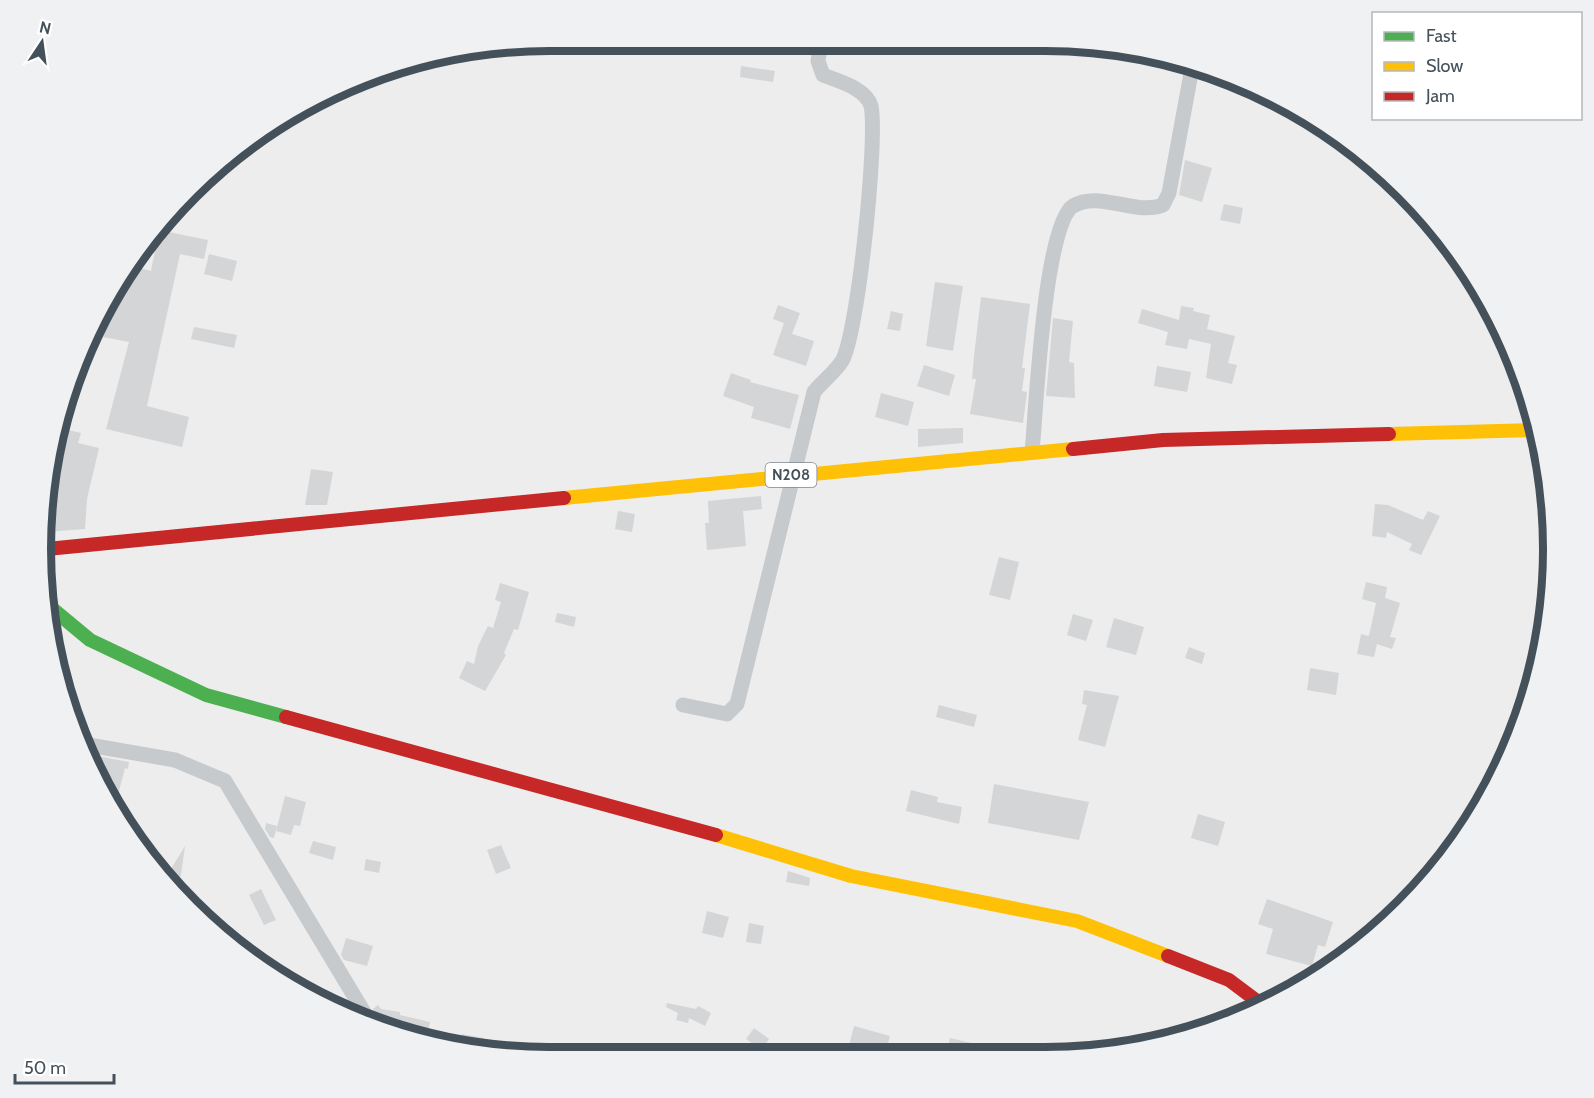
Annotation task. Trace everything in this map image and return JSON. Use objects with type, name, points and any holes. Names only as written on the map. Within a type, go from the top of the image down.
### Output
[{"type":"main road","name":"N208","points":[[51,549],[1163,441],[1528,430]]},
{"type":"main road","points":[[55,611],[90,640],[206,695],[681,824],[851,876],[1077,921],[1229,980],[1256,1000]]},
{"type":"street","points":[[682,705],[727,714],[737,704],[813,392],[842,362],[851,337],[856,312],[872,148],[871,105],[859,90],[823,75],[818,61],[819,51]]},
{"type":"street","points":[[1032,452],[1048,280],[1062,220],[1073,206],[1093,201],[1151,210],[1162,205],[1169,194],[1191,73]]},
{"type":"street","points":[[91,745],[175,760],[225,781],[363,1011]]},
{"type":"building","points":[[741,66],[775,71],[773,82],[740,77]]},
{"type":"building","points":[[1185,160],[1212,168],[1202,202],[1179,195]]},
{"type":"building","points":[[1224,204],[1243,208],[1240,224],[1220,220]]},
{"type":"building","points":[[166,231],[208,240],[204,259],[180,254],[147,406],[189,417],[182,447],[106,429],[129,342],[103,337],[104,332],[101,331],[138,268],[151,271],[156,243]]},
{"type":"building","points":[[209,254],[237,261],[232,281],[204,274]]},
{"type":"building","points":[[935,282],[963,286],[953,351],[926,346]]},
{"type":"building","points":[[981,297],[1030,304],[1022,368],[1025,368],[1022,391],[1027,392],[1023,423],[970,414],[976,379],[972,379]]},
{"type":"building","points":[[778,305],[800,313],[792,334],[814,341],[806,366],[773,355],[784,323],[773,319]]},
{"type":"building","points":[[1181,306],[1194,308],[1193,311],[1210,315],[1207,329],[1235,336],[1228,363],[1237,365],[1232,384],[1206,378],[1211,344],[1189,339],[1187,349],[1165,345],[1168,332],[1138,323],[1142,309],[1179,320]]},
{"type":"building","points":[[891,311],[903,314],[900,331],[887,329]]},
{"type":"building","points":[[1053,318],[1073,321],[1069,362],[1074,363],[1075,398],[1046,396]]},
{"type":"building","points":[[194,327],[237,335],[234,348],[191,339]]},
{"type":"building","points":[[924,365],[955,375],[949,396],[917,386]]},
{"type":"building","points":[[1157,366],[1191,372],[1187,392],[1154,386]]},
{"type":"building","points":[[731,373],[751,380],[750,382],[799,395],[790,429],[751,418],[754,407],[723,396]]},
{"type":"building","points":[[881,393],[914,402],[908,426],[875,417]]},
{"type":"building","points":[[963,428],[963,443],[918,447],[918,429]]},
{"type":"building","points":[[66,429],[81,433],[78,443],[99,448],[87,499],[85,529],[52,532],[55,484]]},
{"type":"building","points":[[311,469],[333,472],[327,505],[305,505]]},
{"type":"building","points":[[761,496],[762,509],[743,511],[746,546],[707,550],[705,523],[709,523],[708,501]]},
{"type":"building","points":[[1375,504],[1388,505],[1423,520],[1428,511],[1440,516],[1421,555],[1409,550],[1412,544],[1387,532],[1386,538],[1372,536]]},
{"type":"building","points":[[618,511],[635,514],[632,532],[615,529]]},
{"type":"building","points":[[999,557],[1019,562],[1010,600],[989,595]]},
{"type":"building","points":[[1366,582],[1387,587],[1385,598],[1400,603],[1390,637],[1396,638],[1392,649],[1377,644],[1374,657],[1357,654],[1361,634],[1369,636],[1376,603],[1362,599]]},
{"type":"building","points":[[500,583],[529,592],[518,630],[514,629],[504,653],[506,655],[485,691],[459,678],[467,661],[474,664],[478,646],[488,626],[493,628],[501,602],[495,600]]},
{"type":"building","points":[[557,613],[576,617],[574,627],[555,622]]},
{"type":"building","points":[[1073,614],[1093,620],[1086,641],[1067,635]]},
{"type":"building","points":[[1114,618],[1144,627],[1136,655],[1106,647]]},
{"type":"building","points":[[1189,647],[1205,653],[1202,664],[1185,658]]},
{"type":"building","points":[[1310,668],[1339,673],[1336,695],[1307,690]]},
{"type":"building","points":[[1084,690],[1119,696],[1105,747],[1078,740],[1087,705],[1082,704]]},
{"type":"building","points":[[939,705],[977,715],[974,727],[936,717]]},
{"type":"building","points":[[96,756],[129,762],[128,769],[125,768],[118,795]]},
{"type":"building","points":[[994,784],[1089,802],[1079,840],[988,823]]},
{"type":"building","points":[[911,790],[938,797],[937,802],[962,807],[959,824],[906,811]]},
{"type":"building","points":[[285,796],[306,802],[300,826],[294,825],[291,835],[276,831]]},
{"type":"building","points":[[1198,814],[1225,822],[1218,846],[1191,838]]},
{"type":"building","points":[[266,823],[277,826],[274,838],[270,837],[265,829]]},
{"type":"building","points":[[313,841],[336,847],[333,860],[309,853]]},
{"type":"building","points":[[501,845],[511,868],[496,874],[487,850]]},
{"type":"building","points":[[185,846],[181,875],[178,880],[170,871]]},
{"type":"building","points":[[366,859],[381,862],[379,873],[364,870]]},
{"type":"building","points":[[788,871],[810,878],[809,886],[786,882]]},
{"type":"building","points":[[261,889],[276,920],[264,925],[249,895]]},
{"type":"building","points":[[1267,899],[1333,922],[1325,947],[1318,945],[1312,966],[1266,954],[1273,929],[1258,924]]},
{"type":"building","points":[[707,911],[729,917],[723,938],[702,933]]},
{"type":"building","points":[[749,923],[764,926],[761,944],[746,942]]},
{"type":"building","points":[[346,938],[373,946],[367,966],[344,960],[341,955]]},
{"type":"building","points":[[667,1003],[696,1009],[698,1006],[711,1013],[705,1026],[689,1018],[688,1023],[676,1020],[678,1013],[666,1007]]},
{"type":"building","points":[[378,1005],[381,1009],[400,1012],[400,1015],[430,1022],[428,1032],[377,1016],[373,1009]]},
{"type":"building","points":[[854,1026],[890,1036],[887,1047],[849,1047]]},
{"type":"building","points":[[754,1028],[769,1039],[764,1047],[758,1047],[746,1039]]},
{"type":"building","points":[[462,1034],[484,1038],[483,1043],[461,1039]]},
{"type":"building","points":[[950,1038],[988,1047],[948,1047]]},
{"type":"building","points":[[708,1043],[721,1047],[707,1047]]},
{"type":"traffic: fast","points":[[55,611],[90,640],[206,695],[286,717]]},
{"type":"traffic: slow","points":[[1389,434],[1528,430]]},
{"type":"traffic: slow","points":[[564,498],[1073,449]]},
{"type":"traffic: slow","points":[[716,835],[851,876],[1077,921],[1168,956]]},
{"type":"traffic: jam","points":[[1073,449],[1163,440],[1389,434]]},
{"type":"traffic: jam","points":[[51,549],[564,498]]},
{"type":"traffic: jam","points":[[286,717],[716,835]]},
{"type":"traffic: jam","points":[[1168,956],[1229,980],[1256,1000]]}]
